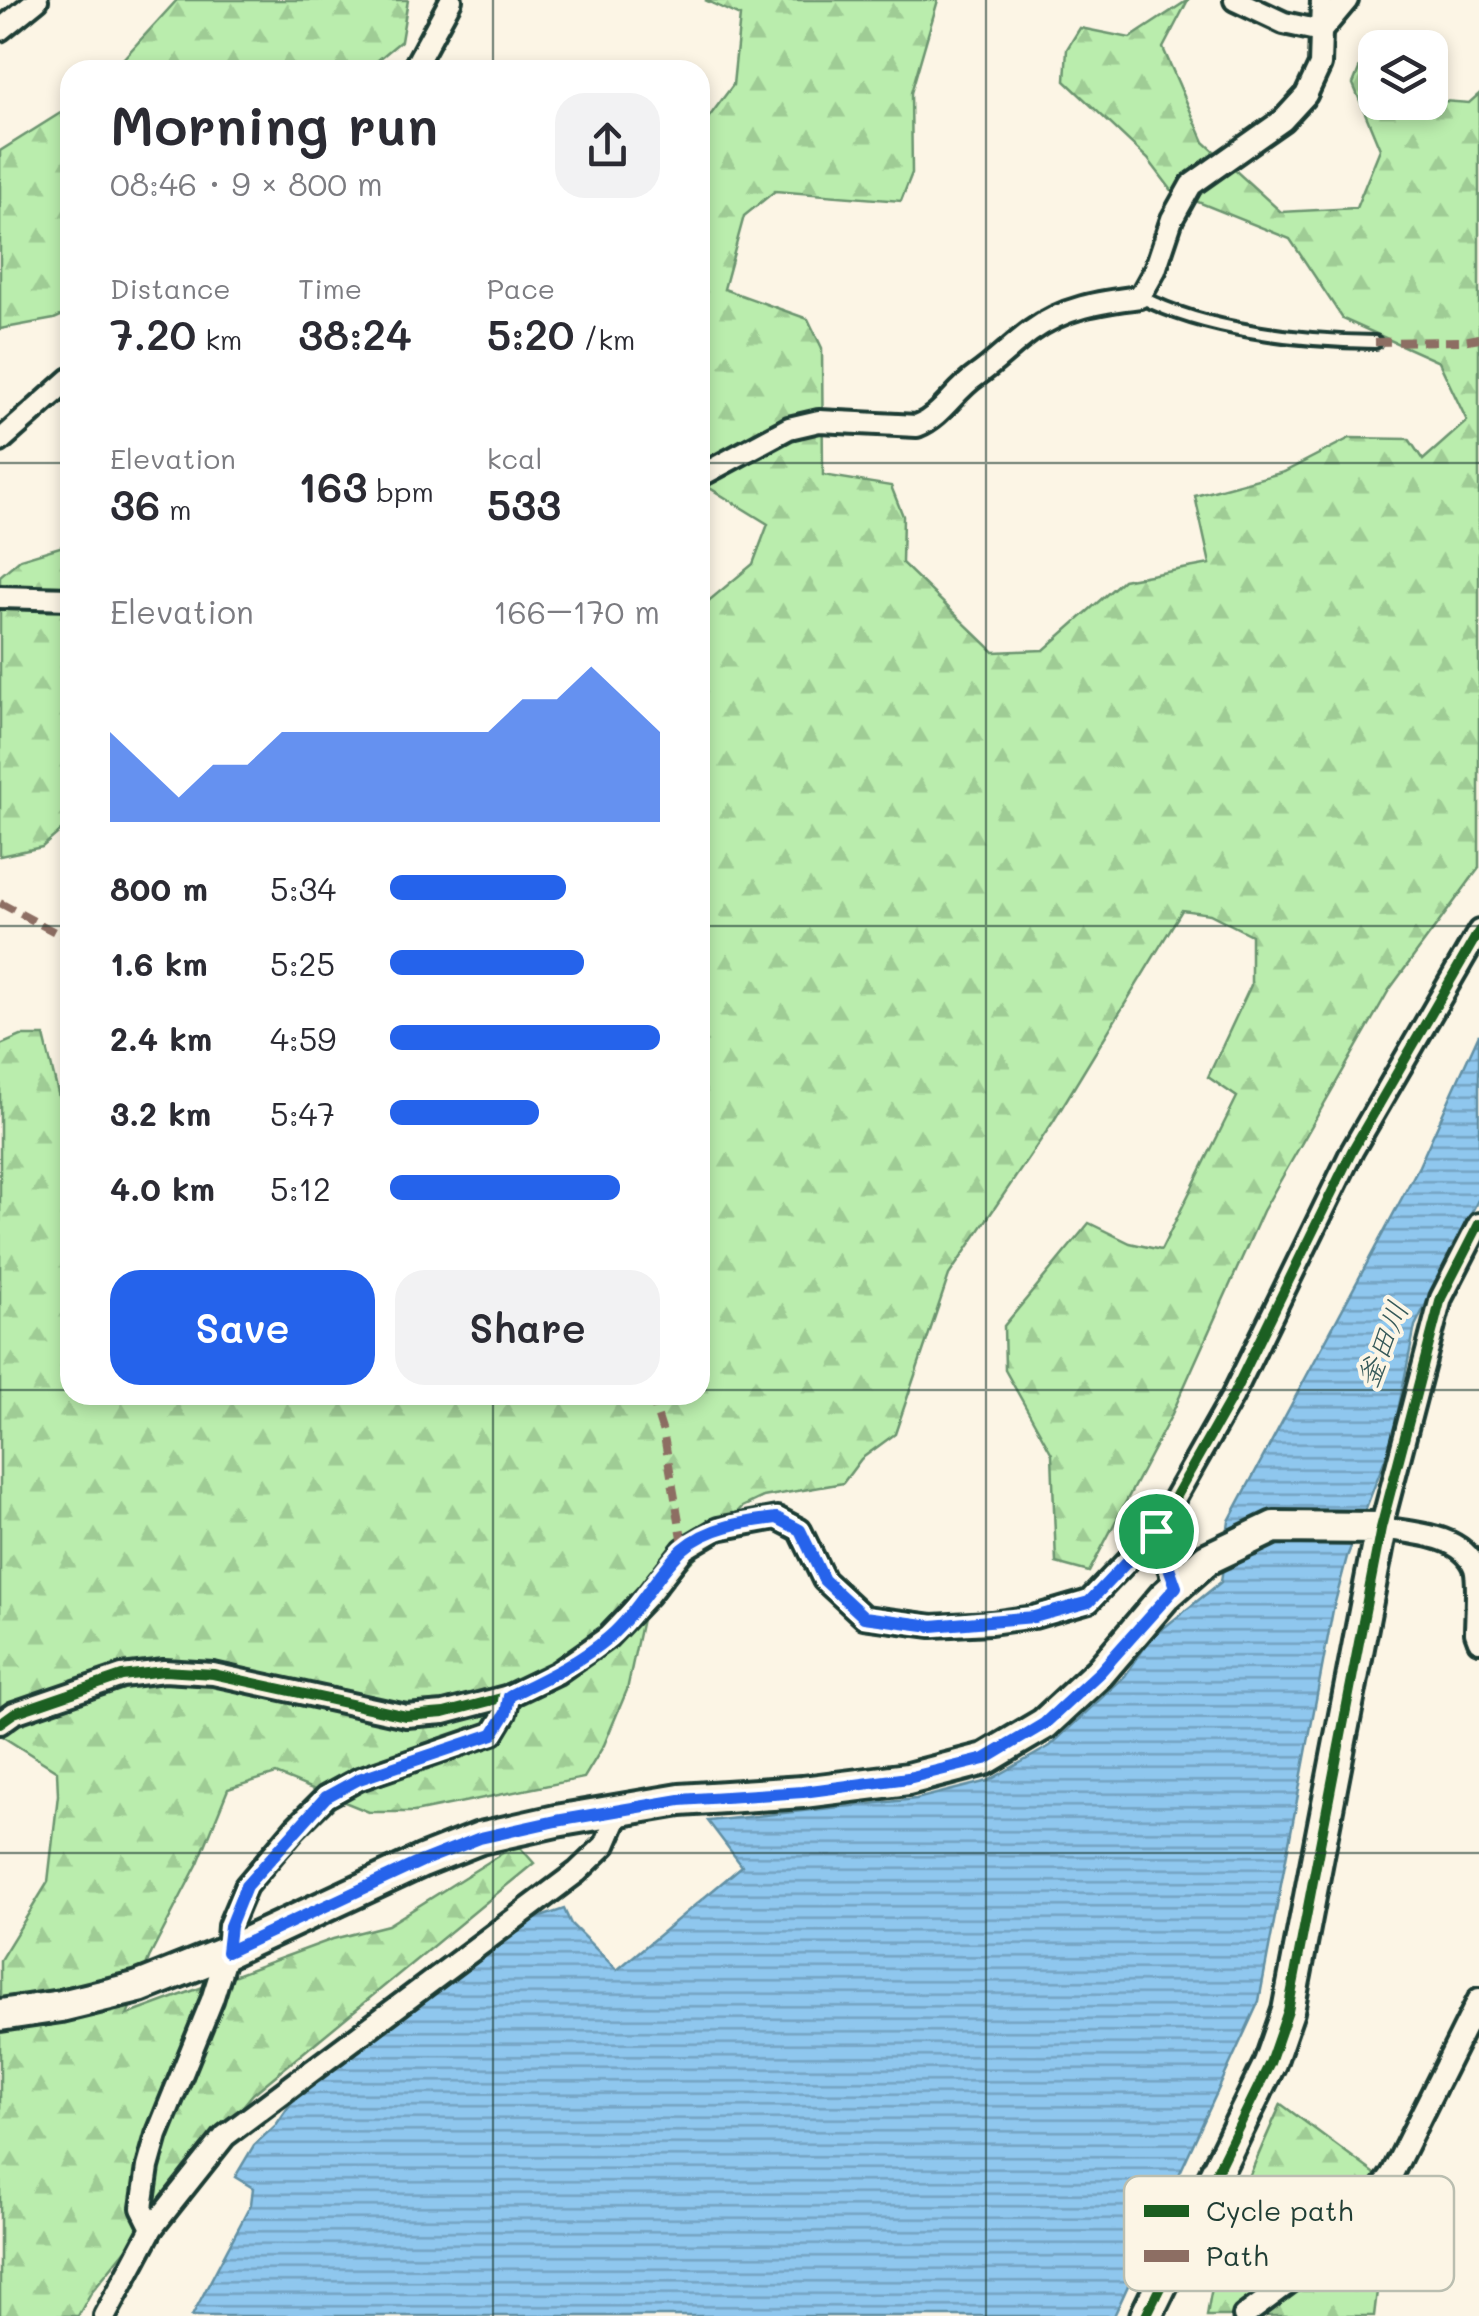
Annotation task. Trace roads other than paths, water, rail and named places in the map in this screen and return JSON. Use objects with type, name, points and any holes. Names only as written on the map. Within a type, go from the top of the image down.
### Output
[{"type":"street","points":[[0,30],[37,0]]},
{"type":"street","points":[[418,60],[451,0]]},
{"type":"street","points":[[1235,0],[1284,22],[1321,31]]},
{"type":"street","points":[[710,471],[788,428],[820,421],[917,426],[930,421],[1031,331],[1062,313],[1093,302],[1140,297],[1155,270],[1172,219],[1191,186],[1283,120],[1306,95],[1320,65],[1322,0]]},
{"type":"street","points":[[1321,31],[1348,0]]},
{"type":"street","points":[[0,440],[60,388]]},
{"type":"street","points":[[0,597],[60,599]]},
{"type":"street","points":[[0,1724],[14,1713],[122,1676],[164,1671],[213,1674],[406,1716],[444,1713],[509,1696],[557,1673],[608,1638],[684,1549],[718,1528],[777,1518],[800,1530],[824,1580],[864,1617],[932,1626],[1034,1617],[1089,1602],[1156,1531],[1232,1398],[1352,1152],[1479,931]]},
{"type":"street","points":[[1217,2176],[1264,2076],[1288,2012],[1370,1526],[1396,1480],[1441,1298],[1479,1224]]},
{"type":"street","points":[[0,2015],[61,2006],[138,1987],[227,1952],[480,1838],[680,1800],[803,1792],[908,1778],[985,1759],[1044,1724],[1100,1672],[1176,1587],[1208,1559],[1274,1527],[1370,1526],[1457,1546],[1475,1568],[1479,1641]]},
{"type":"street","points":[[1156,1531],[1176,1587]]},
{"type":"street","points":[[152,2228],[142,2208],[152,2151],[227,1952],[230,1926],[246,1886],[326,1797],[359,1779],[493,1734],[506,1713],[509,1696]]},
{"type":"street","points":[[105,2316],[152,2228],[225,2136],[576,1872],[604,1844],[620,1810]]},
{"type":"street","points":[[1391,2176],[1479,2000]]},
{"type":"street","points":[[1244,2316],[1278,2291]]},
{"type":"lane","points":[[1140,297],[1168,312],[1277,336],[1375,342]]},
{"type":"water","name":"釜田川","points":[[1479,1034],[1479,1198],[1415,1326],[1392,1441],[1347,1557],[1333,1610],[1259,2001],[1178,2176],[1124,2176],[1126,2291],[1114,2316],[192,2316],[251,2204],[253,2188],[235,2177],[254,2145],[276,2125],[302,2087],[370,2042],[529,1921],[564,1909],[571,1924],[617,1970],[742,1866],[708,1821],[916,1799],[988,1781],[1050,1746],[1125,1676],[1151,1638],[1221,1582],[1229,1521],[1419,1166]]}]
